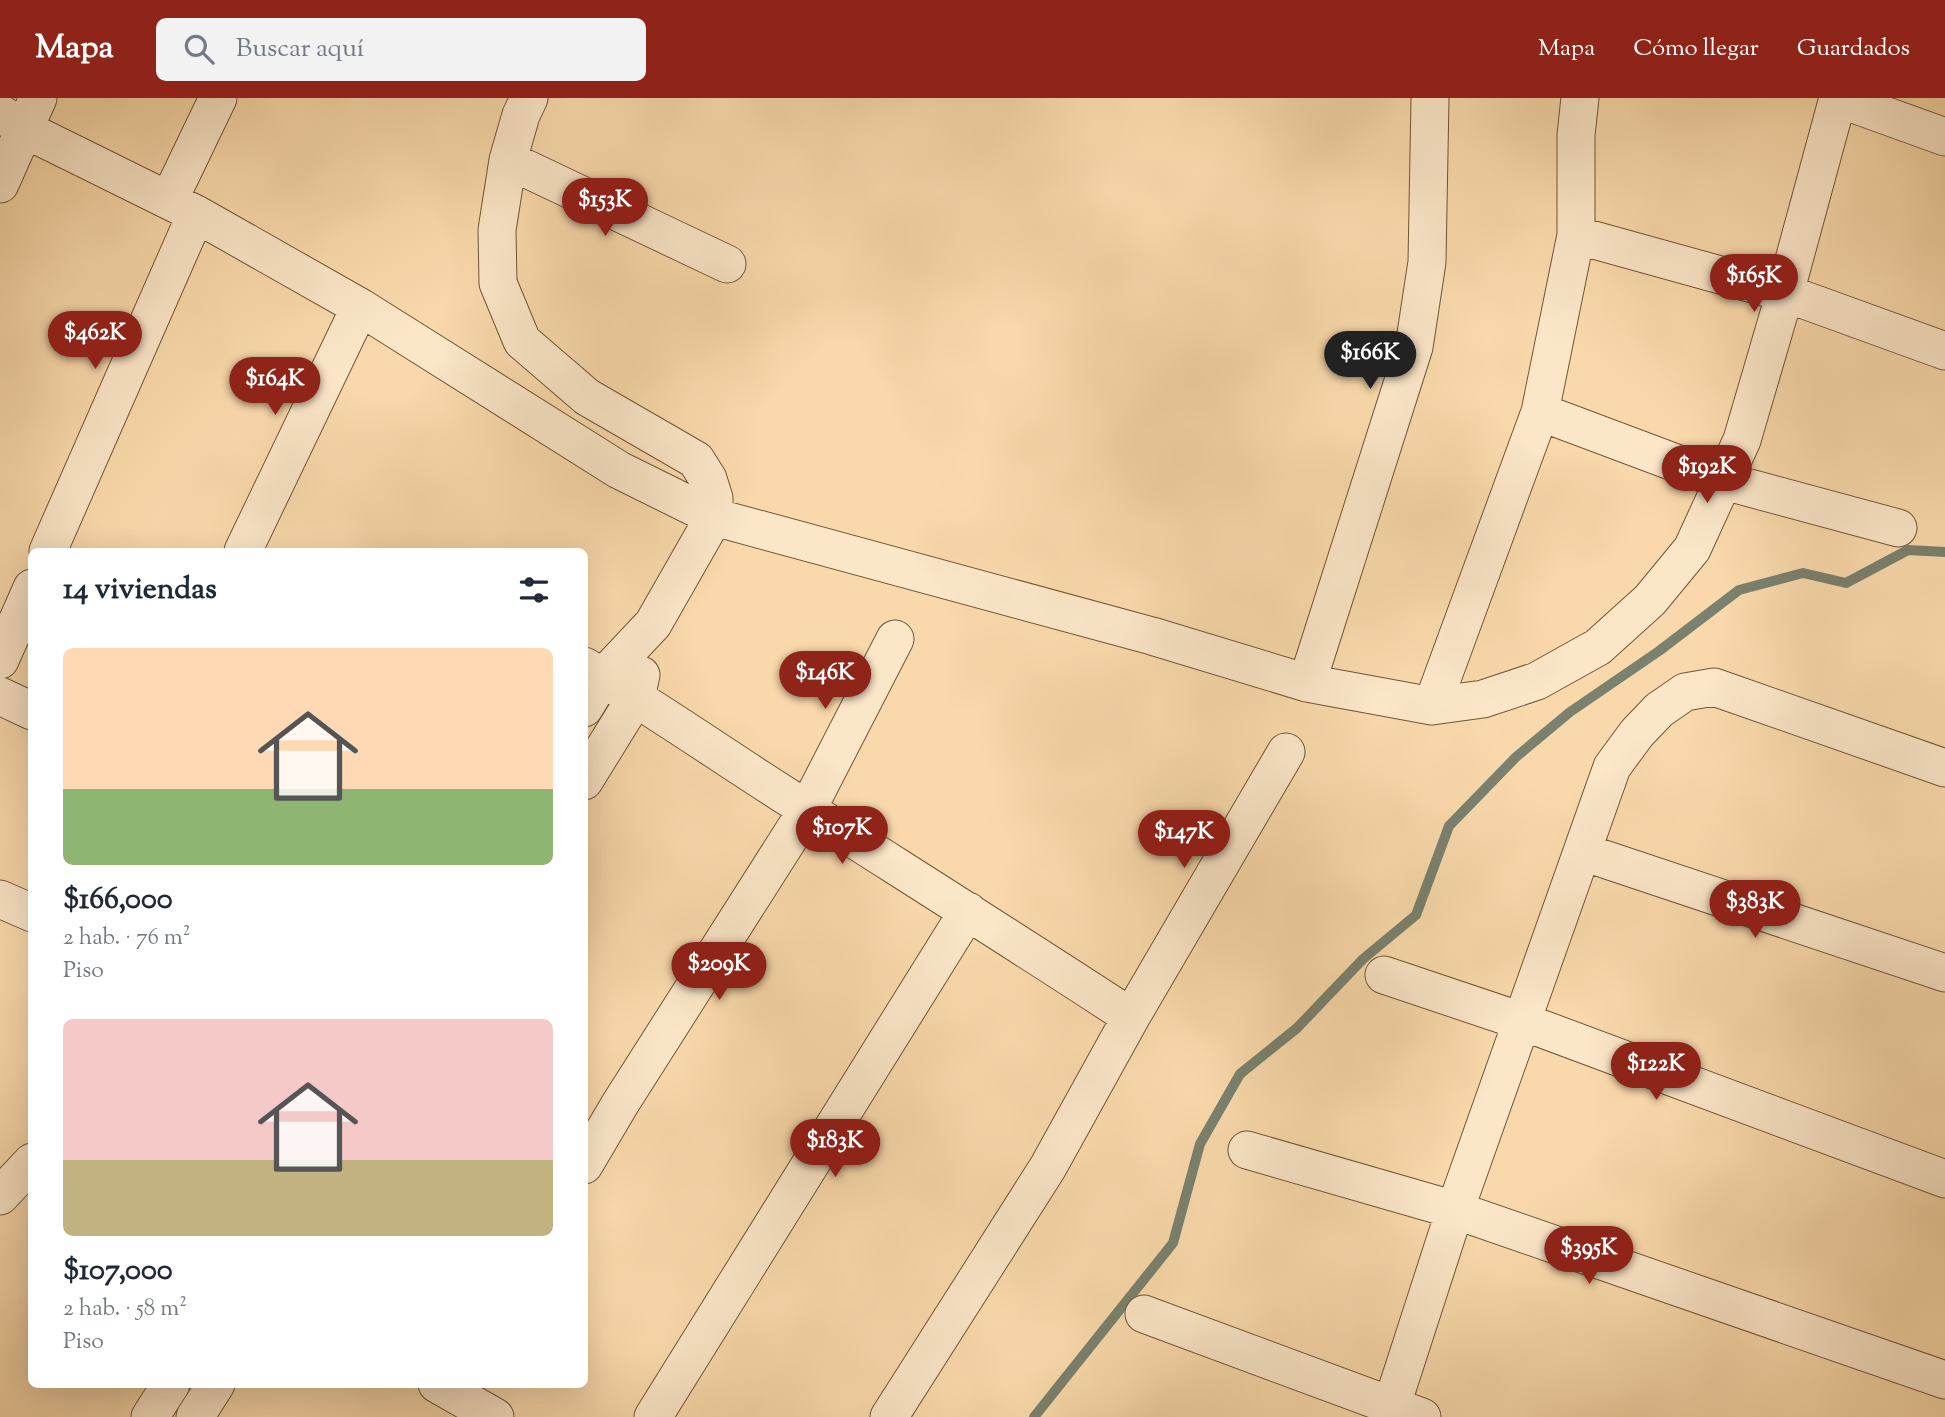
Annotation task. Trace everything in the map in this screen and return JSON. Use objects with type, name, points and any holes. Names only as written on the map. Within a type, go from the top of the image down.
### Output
[{"type":"street","points":[[49,548],[183,207],[218,98]]},
{"type":"street","points":[[528,98],[508,160],[497,230],[498,283],[522,341],[587,397],[696,460],[708,479],[713,498],[714,517],[653,625],[636,697],[588,775]]},
{"type":"street","points":[[1307,683],[1415,347],[1427,262],[1430,98]]},
{"type":"street","points":[[1432,706],[1540,412],[1576,234],[1576,135],[1580,98]]},
{"type":"street","points":[[0,184],[21,113],[360,307],[619,470],[714,517],[1139,632],[1307,683],[1432,706],[1483,699],[1537,681],[1598,647],[1650,600],[1692,549],[1742,440],[1838,98],[1945,137]]},
{"type":"street","points":[[508,160],[727,264]]},
{"type":"street","points":[[1576,234],[1785,292],[1945,351]]},
{"type":"street","points":[[244,548],[360,307]]},
{"type":"street","points":[[1540,412],[1724,481],[1898,528]]},
{"type":"street","points":[[0,660],[28,597]]},
{"type":"street","points":[[588,694],[594,672],[653,625]]},
{"type":"street","points":[[588,1158],[807,810],[895,639]]},
{"type":"street","points":[[594,672],[1131,1017]]},
{"type":"street","points":[[1144,1314],[1400,1414],[1455,1210],[1612,767],[1637,733],[1659,710],[1685,692],[1714,687],[1945,768]]},
{"type":"street","points":[[0,696],[28,709]]},
{"type":"street","points":[[889,1417],[1048,1167],[1131,1017],[1286,752]]},
{"type":"street","points":[[1583,852],[1945,973]]},
{"type":"street","points":[[653,1417],[968,911]]},
{"type":"street","points":[[1384,975],[1521,1021],[1945,1179]]},
{"type":"street","points":[[1247,1150],[1455,1210],[1945,1380]]},
{"type":"street","points":[[150,1417],[168,1388]]},
{"type":"street","points":[[195,1417],[213,1388]]},
{"type":"street","points":[[444,1394],[495,1417]]},
{"type":"waterway","points":[[1034,1417],[1173,1243],[1200,1144],[1240,1074],[1297,1028],[1363,959],[1416,915],[1449,826],[1516,757],[1570,712],[1659,651],[1739,590],[1803,573],[1846,583],[1908,550],[1945,552]]}]
